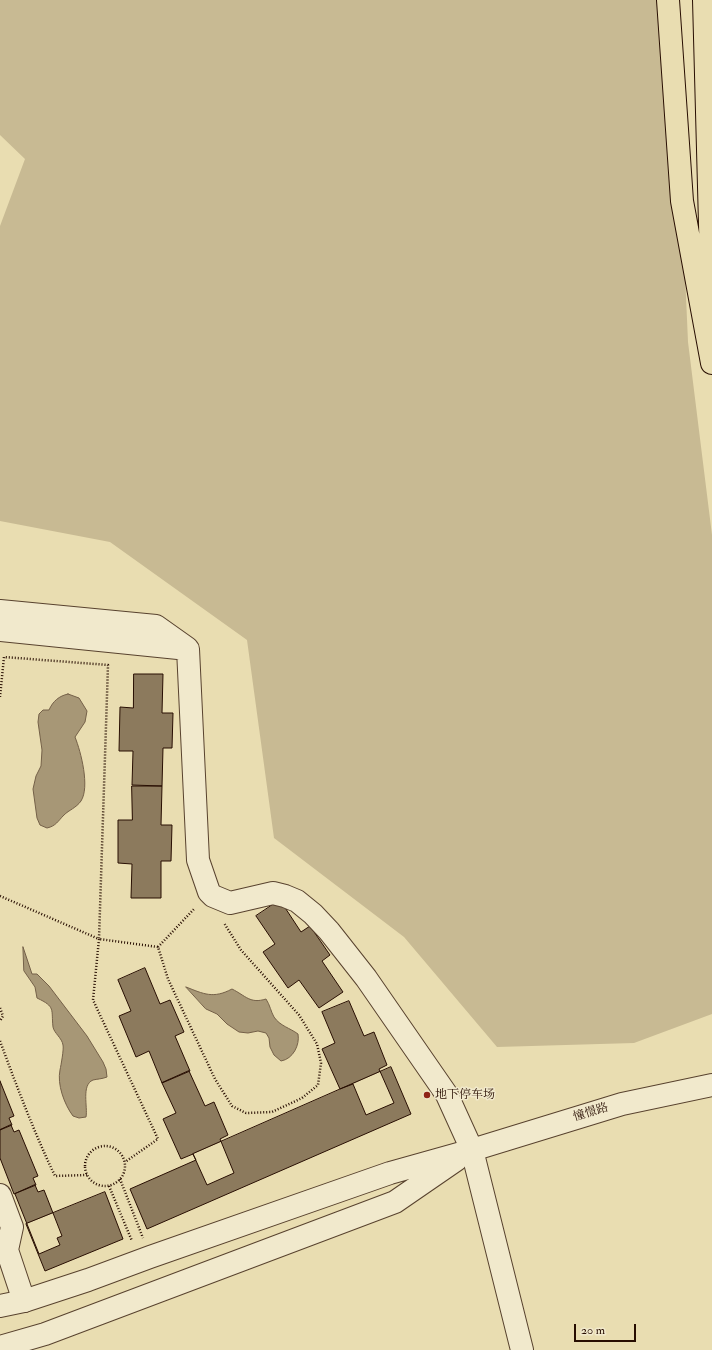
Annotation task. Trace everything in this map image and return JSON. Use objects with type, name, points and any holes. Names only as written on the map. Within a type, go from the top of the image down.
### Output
[{"type":"highway","points":[[668,0],[682,200],[712,363]]},
{"type":"highway","points":[[704,0],[712,299]]},
{"type":"street","points":[[0,610],[156,626],[188,649]]},
{"type":"street","points":[[0,630],[188,649]]},
{"type":"street","points":[[188,649],[198,860],[209,892],[213,896],[230,903],[273,893],[285,896],[297,902],[313,914],[366,978],[447,1095],[472,1150],[522,1350]]},
{"type":"street","name":"憧憬路","points":[[0,1306],[24,1301],[88,1280],[390,1173],[472,1150],[622,1104],[712,1085]]},
{"type":"street","points":[[0,1347],[45,1334],[395,1202],[472,1150]]},
{"type":"street","points":[[0,1195],[12,1227],[7,1250],[24,1301]]},
{"type":"path","points":[[0,697],[4,657],[108,665],[99,939],[93,1000],[158,1139],[125,1162]]},
{"type":"path","points":[[158,947],[209,892]]},
{"type":"path","points":[[0,896],[99,939],[158,947]]},
{"type":"path","points":[[158,947],[168,979],[215,1079],[232,1106],[246,1113],[272,1112],[302,1098],[318,1085],[321,1063],[317,1044],[299,1015],[241,950],[223,922],[230,903]]},
{"type":"path","points":[[0,1008],[3,1016],[0,1021]]},
{"type":"path","points":[[0,1041],[43,1150],[56,1176],[86,1175]]},
{"type":"path","points":[[98,1146],[112,1146],[122,1155],[125,1162],[123,1174],[120,1179],[109,1186],[94,1183],[86,1175],[84,1168],[85,1161],[92,1149],[98,1146]]},
{"type":"path","points":[[120,1179],[145,1259]]},
{"type":"path","points":[[109,1186],[145,1259]]},
{"type":"shaded area","points":[[0,0],[673,0],[688,342],[712,535],[712,1014],[634,1043],[497,1047],[404,937],[274,838],[247,640],[110,542],[0,521],[0,226],[25,159],[0,135]]},
{"type":"shaded area","points":[[68,694],[79,698],[87,711],[85,722],[75,737],[84,769],[84,795],[81,801],[66,813],[55,825],[47,828],[40,825],[37,818],[33,789],[36,776],[41,766],[42,750],[38,722],[39,714],[43,710],[49,710],[57,699]]},
{"type":"shaded area","points":[[23,947],[32,974],[37,974],[49,986],[87,1036],[106,1069],[107,1077],[93,1080],[87,1086],[86,1117],[79,1118],[73,1116],[64,1100],[60,1088],[59,1076],[63,1045],[53,1027],[50,1006],[37,998],[35,987],[24,971]]},
{"type":"shaded area","points":[[186,987],[214,995],[232,989],[252,1000],[256,1001],[266,999],[276,1020],[298,1034],[298,1043],[295,1051],[285,1060],[281,1061],[274,1055],[266,1033],[258,1031],[248,1033],[239,1032],[227,1024],[217,1014],[206,1009]]},
{"type":"building","points":[[134,674],[163,674],[162,713],[173,713],[172,748],[163,748],[162,786],[132,785],[133,751],[119,751],[120,707],[133,708]]},
{"type":"building","points":[[132,786],[162,786],[161,825],[172,825],[171,861],[161,861],[161,898],[131,898],[132,864],[118,863],[118,820],[132,820]]},
{"type":"building","points":[[280,900],[301,932],[310,926],[330,955],[322,961],[343,992],[319,1008],[299,980],[288,988],[263,952],[275,944],[256,916]]},
{"type":"building","points":[[145,968],[160,1004],[170,1000],[184,1032],[175,1036],[190,1071],[162,1083],[149,1051],[136,1057],[119,1016],[131,1011],[118,980]]},
{"type":"building","points":[[349,1001],[364,1036],[374,1032],[387,1065],[379,1069],[394,1103],[366,1115],[353,1084],[340,1089],[322,1049],[335,1043],[322,1012]]},
{"type":"building","points":[[391,1067],[411,1114],[147,1229],[130,1189],[196,1160],[193,1154]]},
{"type":"building","points":[[189,1071],[205,1106],[214,1102],[228,1135],[220,1139],[234,1173],[207,1185],[193,1154],[181,1159],[163,1119],[176,1113],[162,1083]]},
{"type":"building","points":[[0,1081],[14,1116],[9,1118],[12,1125],[0,1130]]},
{"type":"building","points":[[11,1125],[14,1132],[19,1130],[38,1176],[33,1178],[36,1185],[14,1194],[0,1158],[0,1130]]},
{"type":"building","points":[[35,1185],[38,1192],[44,1190],[62,1236],[57,1238],[60,1245],[39,1254],[15,1194]]},
{"type":"building","points":[[105,1192],[123,1239],[45,1271],[26,1224]]},
{"type":"place","name":"地下停车场","points":[[427,1095]]}]
